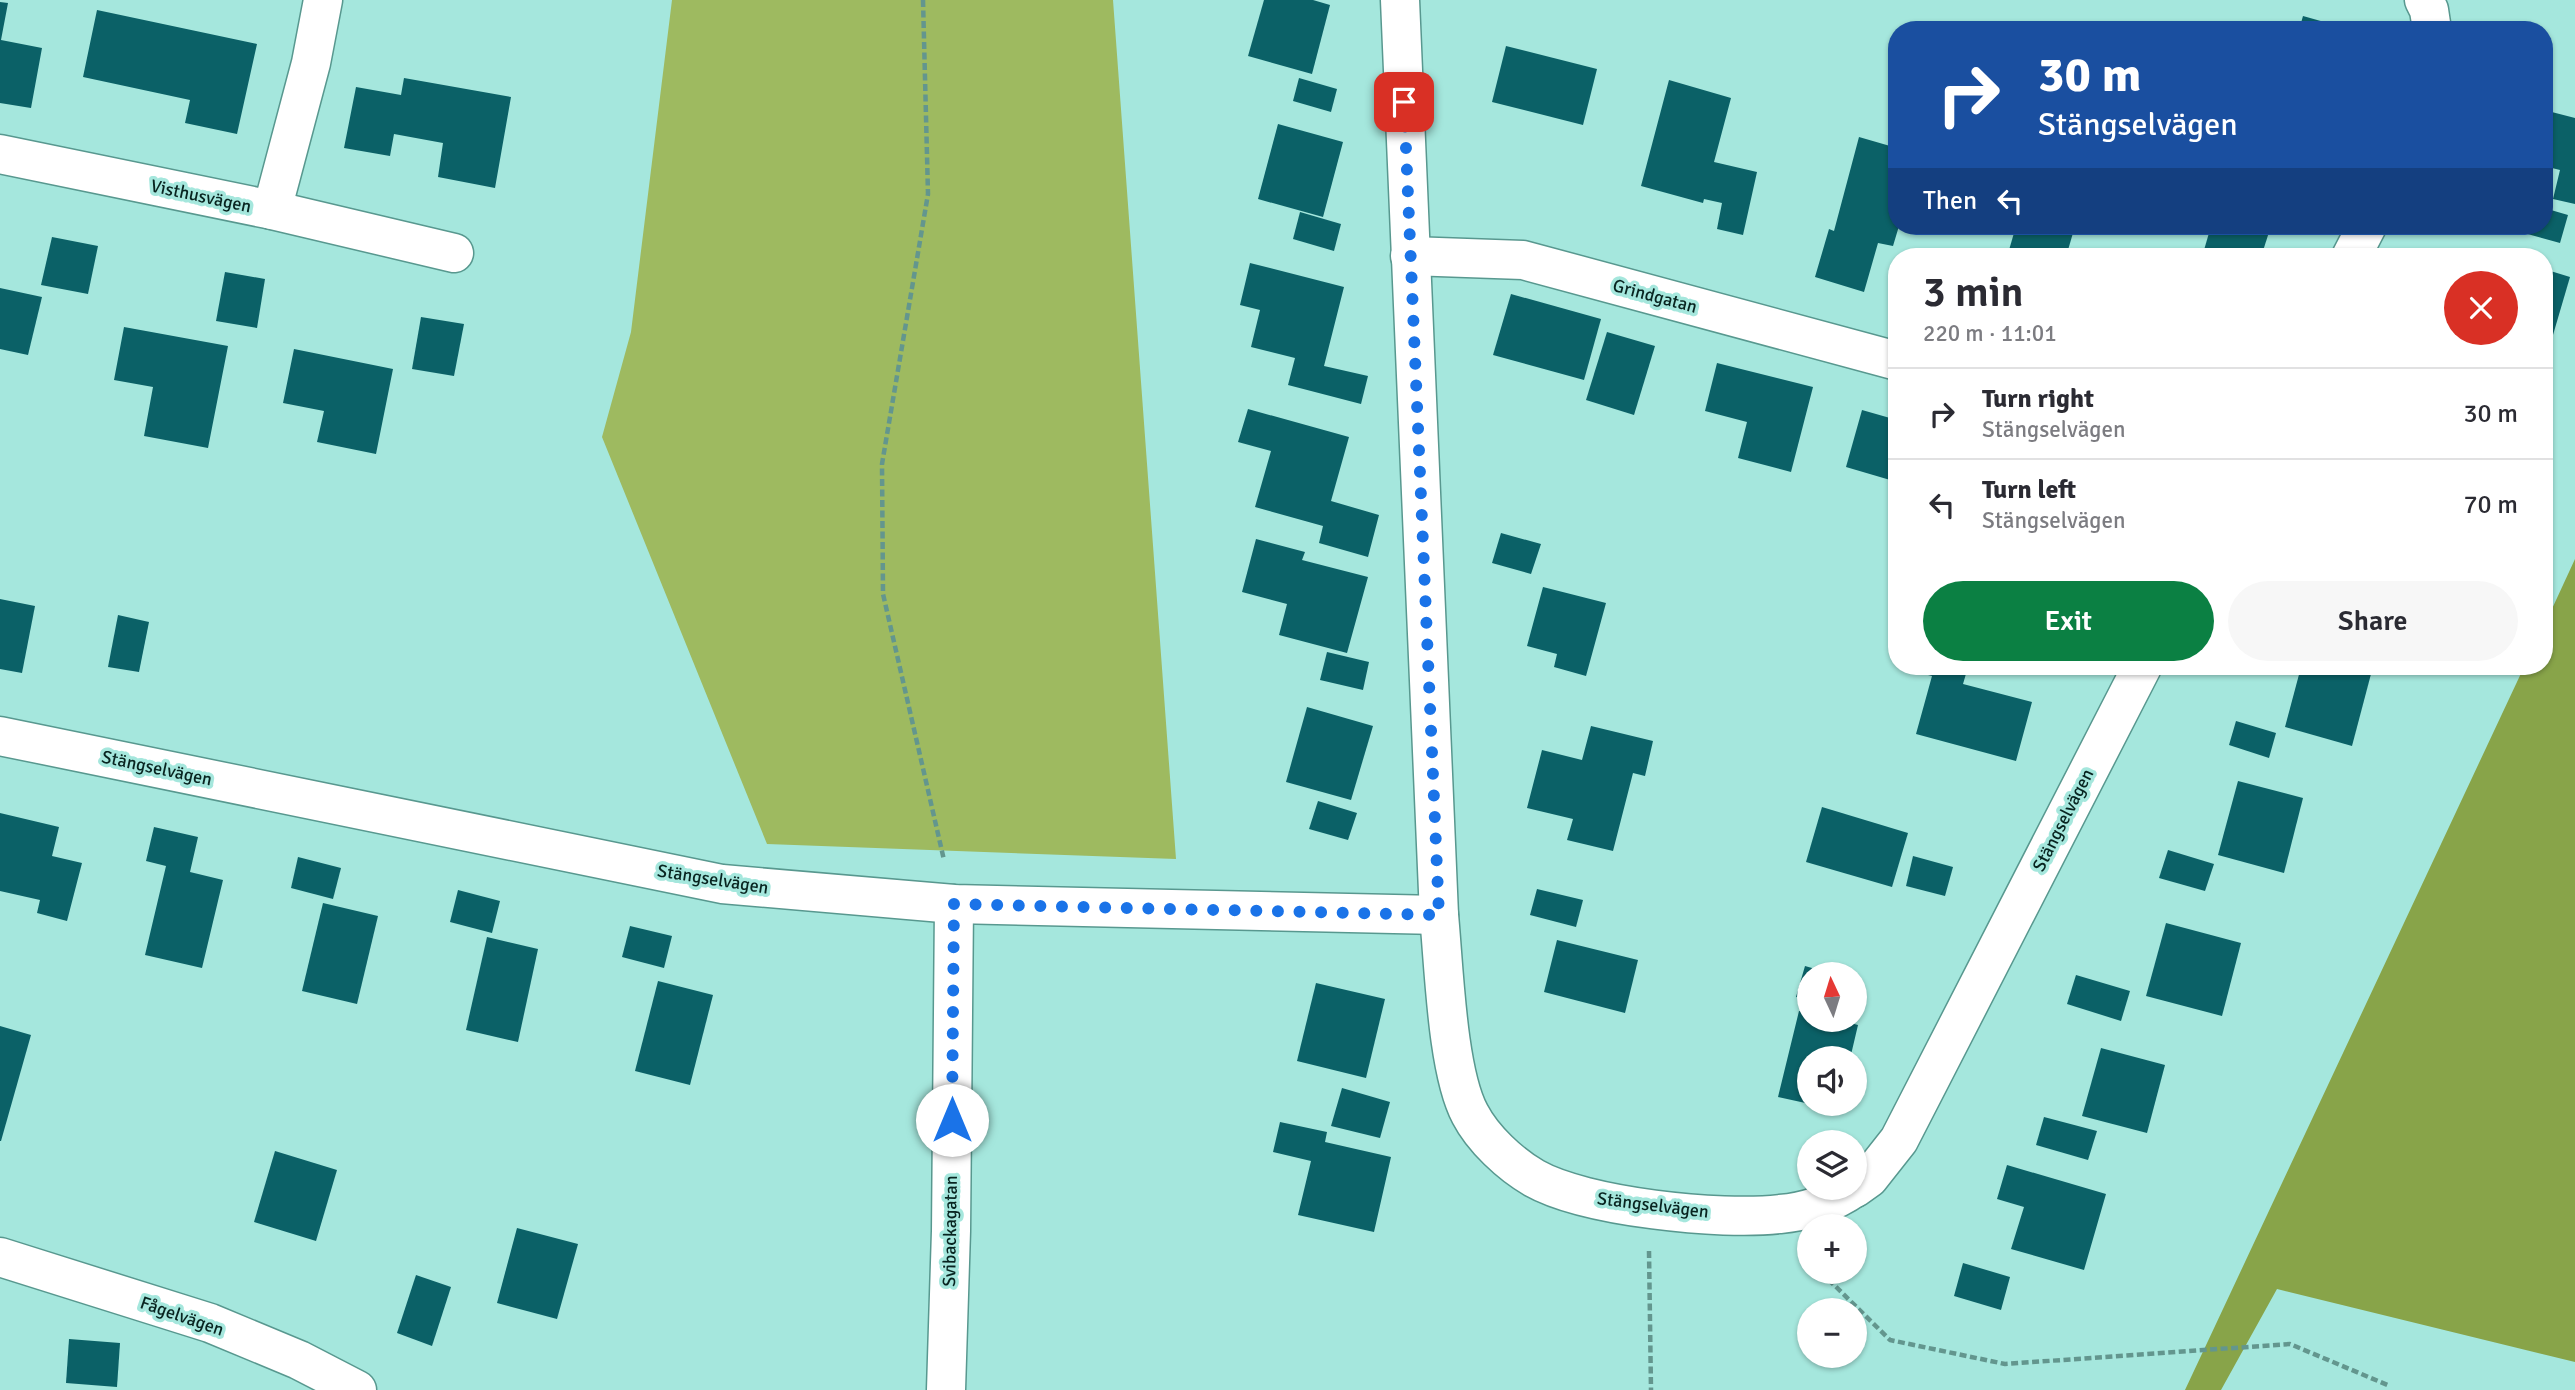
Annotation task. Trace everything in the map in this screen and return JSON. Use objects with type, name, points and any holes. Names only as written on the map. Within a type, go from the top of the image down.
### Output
[{"type":"street","name":"Visthusvägen","points":[[0,153],[272,211],[311,63],[323,0]]},
{"type":"street","name":"Stängselvägen","points":[[1400,0],[1439,915],[1458,1083],[1470,1114],[1514,1164],[1536,1179],[1606,1203],[1648,1208],[1779,1214],[1807,1209],[1832,1200]]},
{"type":"street","points":[[2424,0],[2430,10],[2431,21]]},
{"type":"street","points":[[272,211],[454,253]]},
{"type":"street","name":"Grindgatan","points":[[1410,256],[1523,260],[1888,359]]},
{"type":"street","name":"Stängselvägen","points":[[1867,1179],[1899,1140],[2138,675]]},
{"type":"street","name":"Stängselvägen","points":[[0,736],[722,884],[954,904],[1439,915]]},
{"type":"street","name":"Svibackagatan","points":[[946,1390],[951,1231],[954,904]]},
{"type":"street","name":"Fågelvägen","points":[[0,1257],[209,1324],[299,1360],[357,1390]]},
{"type":"path","points":[[923,0],[928,194],[882,464],[883,594],[954,904]]},
{"type":"path","points":[[1648,1208],[1651,1390]]},
{"type":"path","points":[[1833,1284],[1890,1340],[2006,1364],[2290,1344],[2390,1386]]},
{"type":"green space","points":[[672,0],[1113,0],[1176,859],[767,844],[602,437],[631,332]]},
{"type":"green space","points":[[2575,559],[2575,1362],[2277,1289],[2221,1390],[2185,1390],[2520,675],[2553,675],[2553,607]]},
{"type":"building","points":[[1264,0],[1313,0],[1330,5],[1312,74],[1248,56]]},
{"type":"building","points":[[0,2],[8,3],[1,40],[42,48],[31,108],[0,103]]},
{"type":"building","points":[[97,10],[257,44],[237,134],[185,123],[190,100],[83,77]]},
{"type":"building","points":[[2303,16],[2321,21],[2302,21]]},
{"type":"building","points":[[1506,46],[1597,69],[1583,125],[1492,102]]},
{"type":"building","points":[[404,78],[511,97],[495,188],[438,177],[443,143],[394,134],[390,156],[344,148],[356,87],[401,95]]},
{"type":"building","points":[[1299,78],[1337,89],[1331,112],[1293,101]]},
{"type":"building","points":[[1669,80],[1731,98],[1714,162],[1757,172],[1743,235],[1717,229],[1722,203],[1704,199],[1703,203],[1641,186]]},
{"type":"building","points":[[2553,112],[2575,118],[2575,204],[2553,199],[2560,170],[2553,168]]},
{"type":"building","points":[[1278,124],[1343,142],[1323,217],[1258,199]]},
{"type":"building","points":[[1859,137],[1888,145],[1888,235],[1896,235],[1893,246],[1878,243],[1864,292],[1815,277],[1829,229],[1834,231]]},
{"type":"building","points":[[2553,211],[2568,215],[2560,243],[2531,235],[2553,235]]},
{"type":"building","points":[[1300,212],[1341,224],[1334,251],[1293,239]]},
{"type":"building","points":[[2013,235],[2072,235],[2069,248],[2010,248]]},
{"type":"building","points":[[2208,235],[2268,235],[2264,248],[2205,248]]},
{"type":"building","points":[[52,237],[98,246],[88,294],[41,285]]},
{"type":"building","points":[[1250,263],[1344,287],[1324,366],[1368,376],[1361,404],[1288,385],[1295,358],[1251,347],[1260,310],[1240,305]]},
{"type":"building","points":[[225,272],[265,279],[257,328],[216,321]]},
{"type":"building","points":[[2553,272],[2570,277],[2553,335]]},
{"type":"building","points":[[0,288],[42,297],[28,355],[0,349]]},
{"type":"building","points":[[1511,294],[1601,319],[1584,380],[1493,355]]},
{"type":"building","points":[[421,317],[464,324],[454,376],[412,369]]},
{"type":"building","points":[[124,327],[228,346],[208,448],[144,436],[153,387],[114,380]]},
{"type":"building","points":[[1607,332],[1655,346],[1634,415],[1586,400]]},
{"type":"building","points":[[294,349],[393,369],[376,454],[317,442],[324,411],[283,403]]},
{"type":"building","points":[[1717,363],[1813,387],[1791,472],[1738,458],[1747,422],[1705,411]]},
{"type":"building","points":[[1248,409],[1349,437],[1331,501],[1379,515],[1368,557],[1319,543],[1323,526],[1255,507],[1271,451],[1238,442]]},
{"type":"building","points":[[1862,410],[1888,417],[1888,479],[1846,467]]},
{"type":"building","points":[[1501,533],[1541,544],[1531,574],[1492,563]]},
{"type":"building","points":[[1256,539],[1305,552],[1302,560],[1368,577],[1347,653],[1279,635],[1287,604],[1242,592]]},
{"type":"building","points":[[1543,587],[1606,603],[1586,676],[1554,667],[1557,654],[1527,646]]},
{"type":"building","points":[[0,599],[35,606],[22,673],[0,669]]},
{"type":"building","points":[[118,615],[149,622],[139,672],[108,667]]},
{"type":"building","points":[[1327,652],[1369,662],[1363,690],[1320,680]]},
{"type":"building","points":[[1928,675],[1966,675],[1963,684],[2032,702],[2016,761],[1916,734],[1932,676]]},
{"type":"building","points":[[2299,675],[2371,675],[2352,746],[2285,727]]},
{"type":"building","points":[[1307,707],[1373,726],[1351,800],[1286,782]]},
{"type":"building","points":[[2236,721],[2276,733],[2269,758],[2229,745]]},
{"type":"building","points":[[1591,726],[1653,741],[1645,776],[1633,773],[1613,851],[1567,840],[1573,819],[1527,808],[1542,750],[1582,760]]},
{"type":"building","points":[[2238,781],[2303,798],[2284,873],[2218,855]]},
{"type":"building","points":[[1318,801],[1357,813],[1348,840],[1309,829]]},
{"type":"building","points":[[1822,807],[1908,833],[1892,887],[1806,862]]},
{"type":"building","points":[[0,813],[59,827],[52,856],[82,863],[67,921],[37,913],[40,900],[0,891]]},
{"type":"building","points":[[154,827],[198,837],[190,872],[223,880],[202,968],[145,955],[166,866],[146,861]]},
{"type":"building","points":[[2168,850],[2214,864],[2205,891],[2159,878]]},
{"type":"building","points":[[1913,856],[1953,867],[1945,896],[1906,886]]},
{"type":"building","points":[[298,857],[341,868],[333,899],[291,888]]},
{"type":"building","points":[[1537,889],[1583,900],[1576,927],[1530,915]]},
{"type":"building","points":[[458,890],[500,901],[492,933],[450,922]]},
{"type":"building","points":[[323,903],[378,916],[357,1004],[302,991]]},
{"type":"building","points":[[2166,923],[2241,943],[2222,1016],[2146,996]]},
{"type":"building","points":[[630,926],[672,936],[664,968],[622,957]]},
{"type":"building","points":[[487,937],[538,949],[518,1042],[466,1030]]},
{"type":"building","points":[[1557,940],[1638,960],[1625,1013],[1544,992]]},
{"type":"building","points":[[2076,975],[2130,991],[2121,1021],[2067,1004]]},
{"type":"building","points":[[658,981],[713,995],[690,1085],[635,1071]]},
{"type":"building","points":[[1316,983],[1385,999],[1366,1078],[1297,1061]]},
{"type":"building","points":[[1797,1019],[1797,1032],[1856,1032],[1853,1046],[1797,1046],[1797,1101],[1778,1097]]},
{"type":"building","points":[[0,1026],[31,1035],[1,1141],[0,1141]]},
{"type":"building","points":[[2101,1048],[2165,1065],[2147,1133],[2082,1116]]},
{"type":"building","points":[[1342,1088],[1390,1102],[1380,1138],[1331,1126]]},
{"type":"building","points":[[2044,1117],[2097,1131],[2088,1160],[2036,1145]]},
{"type":"building","points":[[1280,1122],[1327,1132],[1325,1142],[1391,1157],[1374,1232],[1298,1215],[1311,1161],[1273,1152]]},
{"type":"building","points":[[275,1151],[337,1170],[316,1241],[254,1222]]},
{"type":"building","points":[[2007,1165],[2106,1194],[2084,1270],[2011,1249],[2024,1207],[1997,1199]]},
{"type":"building","points":[[517,1228],[578,1244],[557,1319],[497,1303]]},
{"type":"building","points":[[1963,1263],[2010,1277],[2001,1310],[1954,1296]]},
{"type":"building","points":[[416,1275],[451,1287],[432,1346],[397,1333]]},
{"type":"building","points":[[69,1339],[120,1343],[117,1387],[66,1383]]},
{"type":"route","points":[[952,1120],[954,904],[1439,915],[1404,102]]}]
